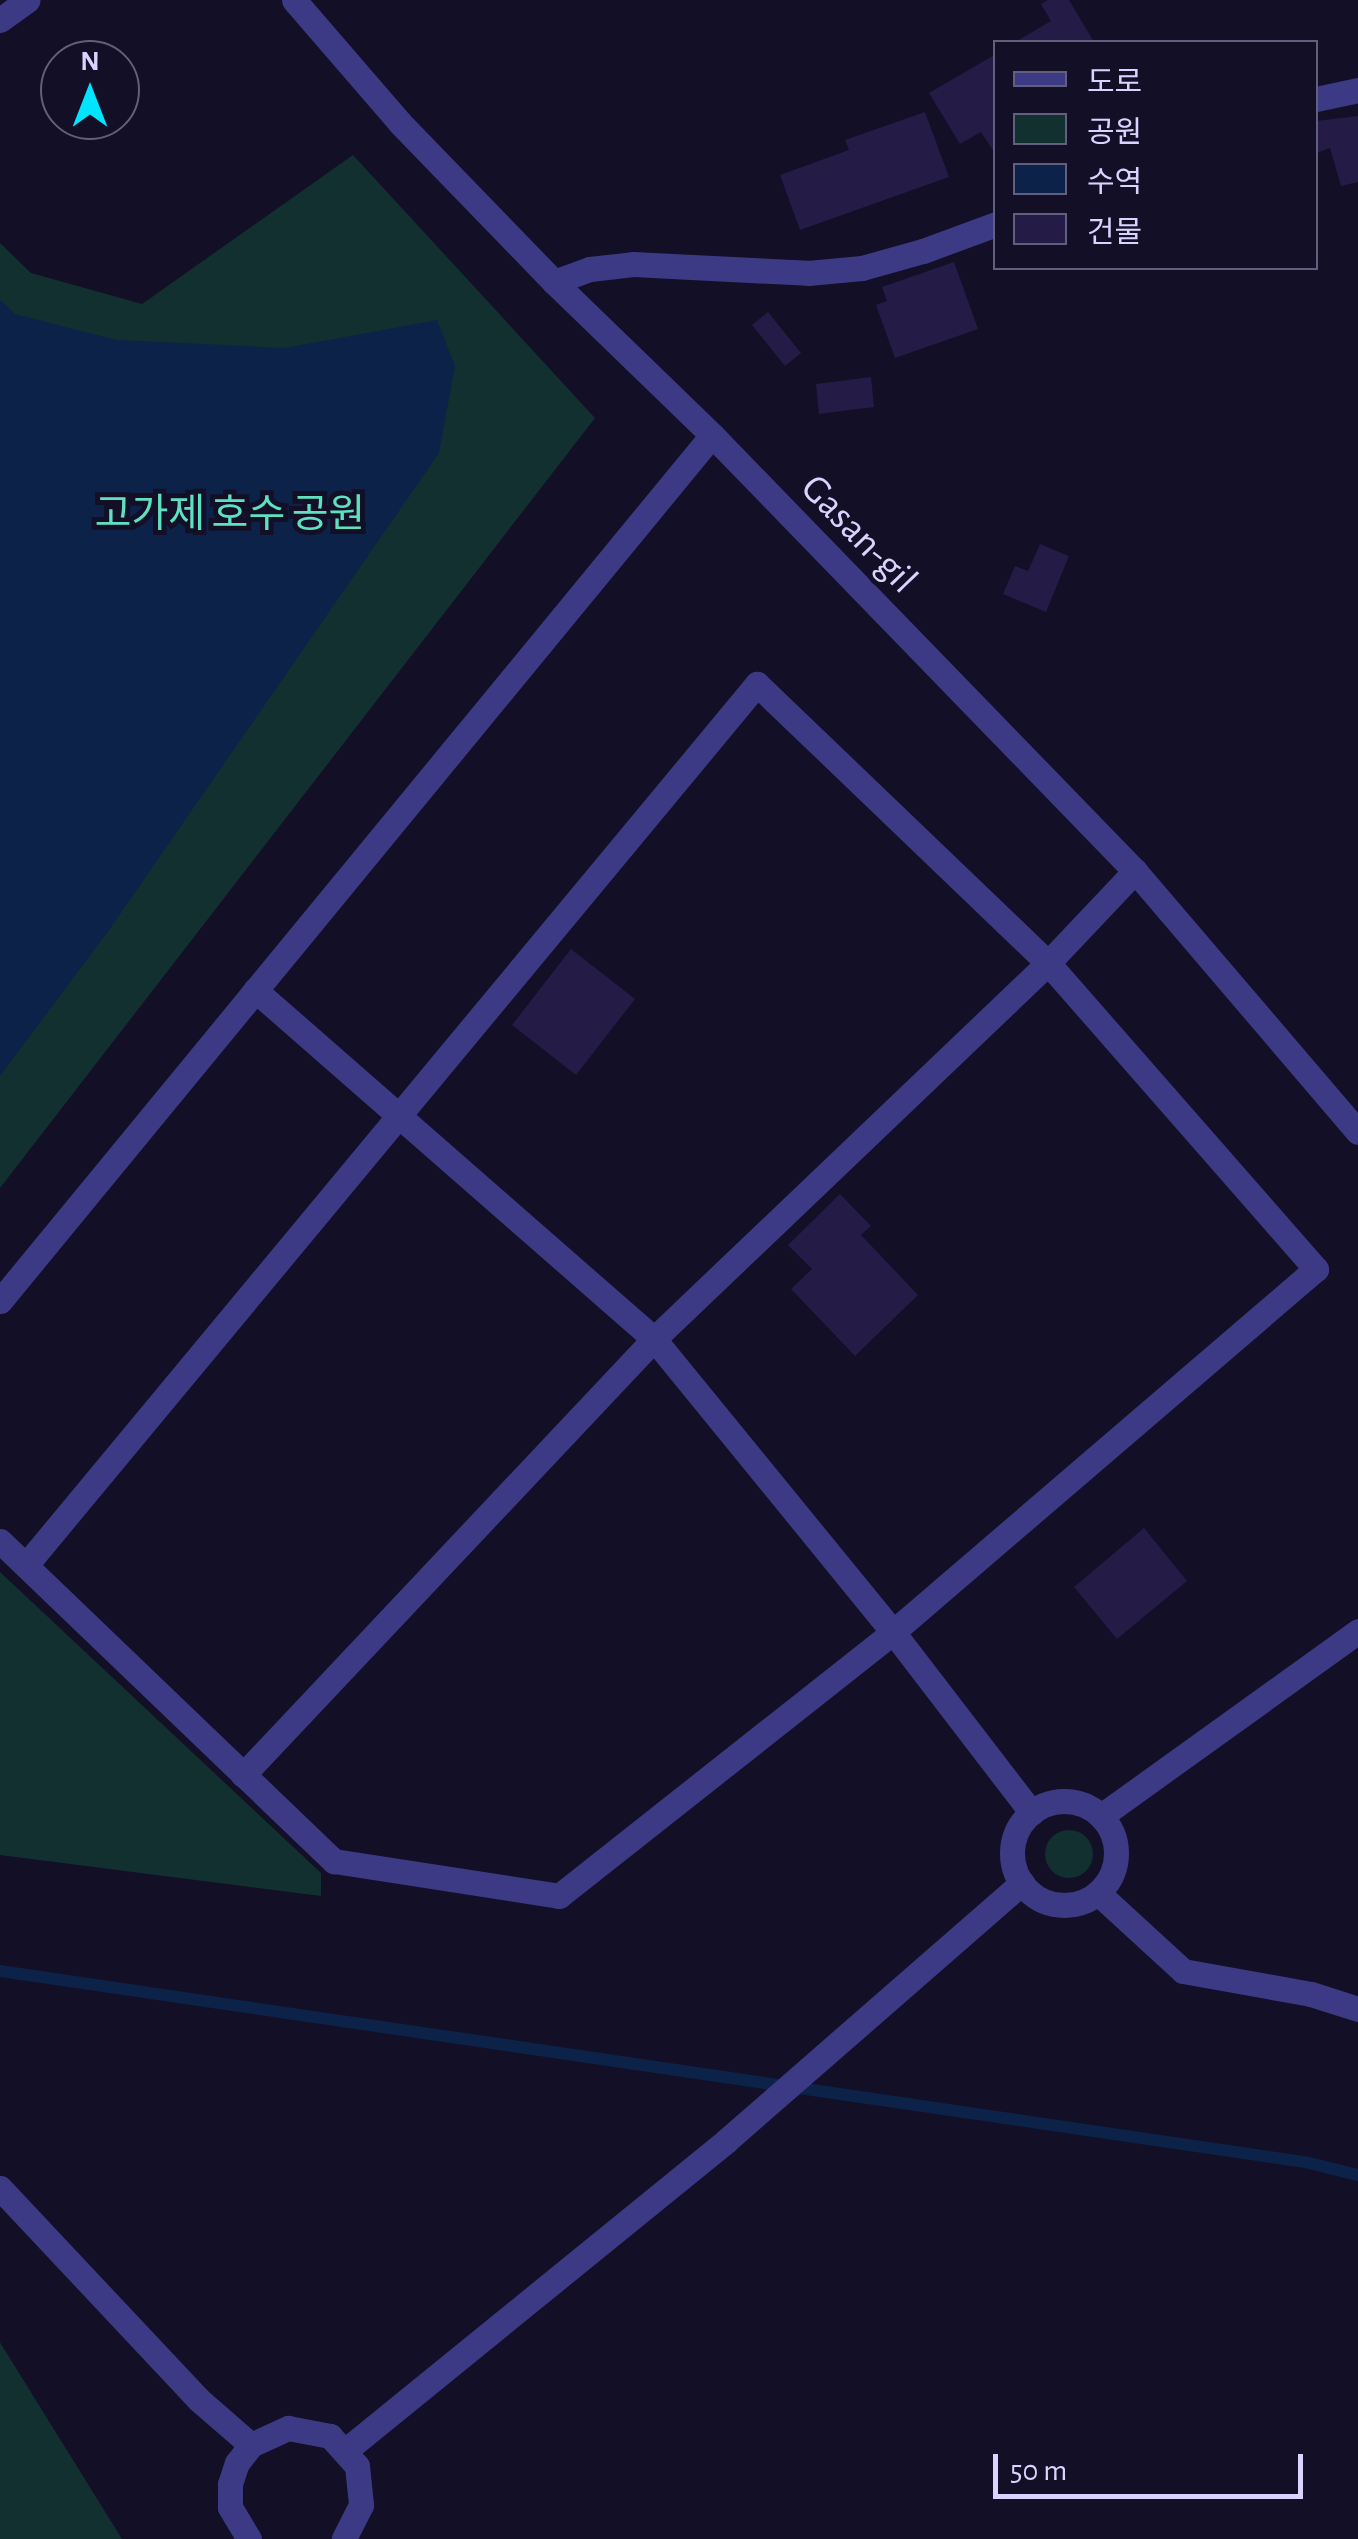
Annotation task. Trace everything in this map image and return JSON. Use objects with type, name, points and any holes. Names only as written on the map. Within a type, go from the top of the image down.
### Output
[{"type":"street","points":[[0,20],[28,0]]},
{"type":"street","name":"Gasan-gil","points":[[294,0],[400,122],[554,282],[712,435],[1134,872],[1358,1132]]},
{"type":"street","points":[[1318,98],[1358,90]]},
{"type":"street","points":[[554,282],[590,269],[633,264],[808,273],[862,268],[924,252],[993,225]]},
{"type":"street","points":[[0,1301],[712,435]]},
{"type":"street","points":[[0,1542],[334,1861],[559,1896],[893,1632],[1316,1270],[1048,962],[757,684],[26,1566]]},
{"type":"street","points":[[244,1775],[654,1339],[1048,962],[1134,872]]},
{"type":"street","points":[[255,990],[654,1339],[893,1632],[1032,1813]]},
{"type":"street","points":[[1102,1816],[1358,1631]]},
{"type":"street","points":[[1070,1801],[1102,1816],[1112,1830],[1116,1864],[1098,1893],[1084,1901],[1050,1902],[1022,1883],[1012,1850],[1016,1834],[1032,1813],[1054,1802],[1070,1801]]},
{"type":"street","points":[[346,2450],[726,2141],[1022,1883]]},
{"type":"street","points":[[1098,1893],[1183,1971],[1311,1994],[1358,2009]]},
{"type":"street","points":[[0,2188],[198,2398],[251,2445]]},
{"type":"street","points":[[249,2539],[230,2507],[230,2484],[237,2463],[251,2445],[268,2434],[310,2429],[330,2436],[346,2450],[362,2486],[355,2524],[344,2539]]},
{"type":"green space","name":"고가제 호수 공원","points":[[353,155],[595,418],[0,1188],[0,243],[31,273],[142,304]]},
{"type":"green space","points":[[0,1572],[321,1873],[321,1896],[0,1855]]},
{"type":"green space","points":[[1069,1830],[1086,1837],[1093,1854],[1086,1871],[1069,1878],[1052,1871],[1045,1854],[1052,1837]]},
{"type":"green space","points":[[1,2344],[122,2539],[0,2539]]},
{"type":"water","points":[[0,300],[15,314],[117,340],[285,348],[437,320],[455,366],[439,453],[109,930],[0,1076]]},
{"type":"building","points":[[1069,0],[1093,40],[1018,40],[1051,21],[1041,4]]},
{"type":"building","points":[[993,56],[993,150],[981,132],[960,144],[929,93]]},
{"type":"building","points":[[925,112],[949,177],[800,230],[780,175],[849,150],[845,140]]},
{"type":"building","points":[[1358,116],[1358,182],[1341,186],[1330,148],[1318,152],[1318,121]]},
{"type":"building","points":[[954,262],[978,329],[895,358],[876,305],[887,301],[882,287]]},
{"type":"building","points":[[768,312],[801,353],[785,366],[752,325]]},
{"type":"building","points":[[871,377],[874,407],[819,414],[816,384]]},
{"type":"building","points":[[1040,544],[1069,556],[1046,612],[1003,594],[1015,566],[1028,571]]},
{"type":"building","points":[[571,949],[635,999],[576,1075],[512,1025]]},
{"type":"building","points":[[840,1194],[871,1226],[861,1235],[918,1295],[855,1356],[791,1289],[812,1269],[788,1245]]},
{"type":"building","points":[[1144,1528],[1187,1581],[1117,1639],[1074,1587]]},
{"type":"waterway","points":[[0,1971],[1305,2162],[1358,2175]]}]
